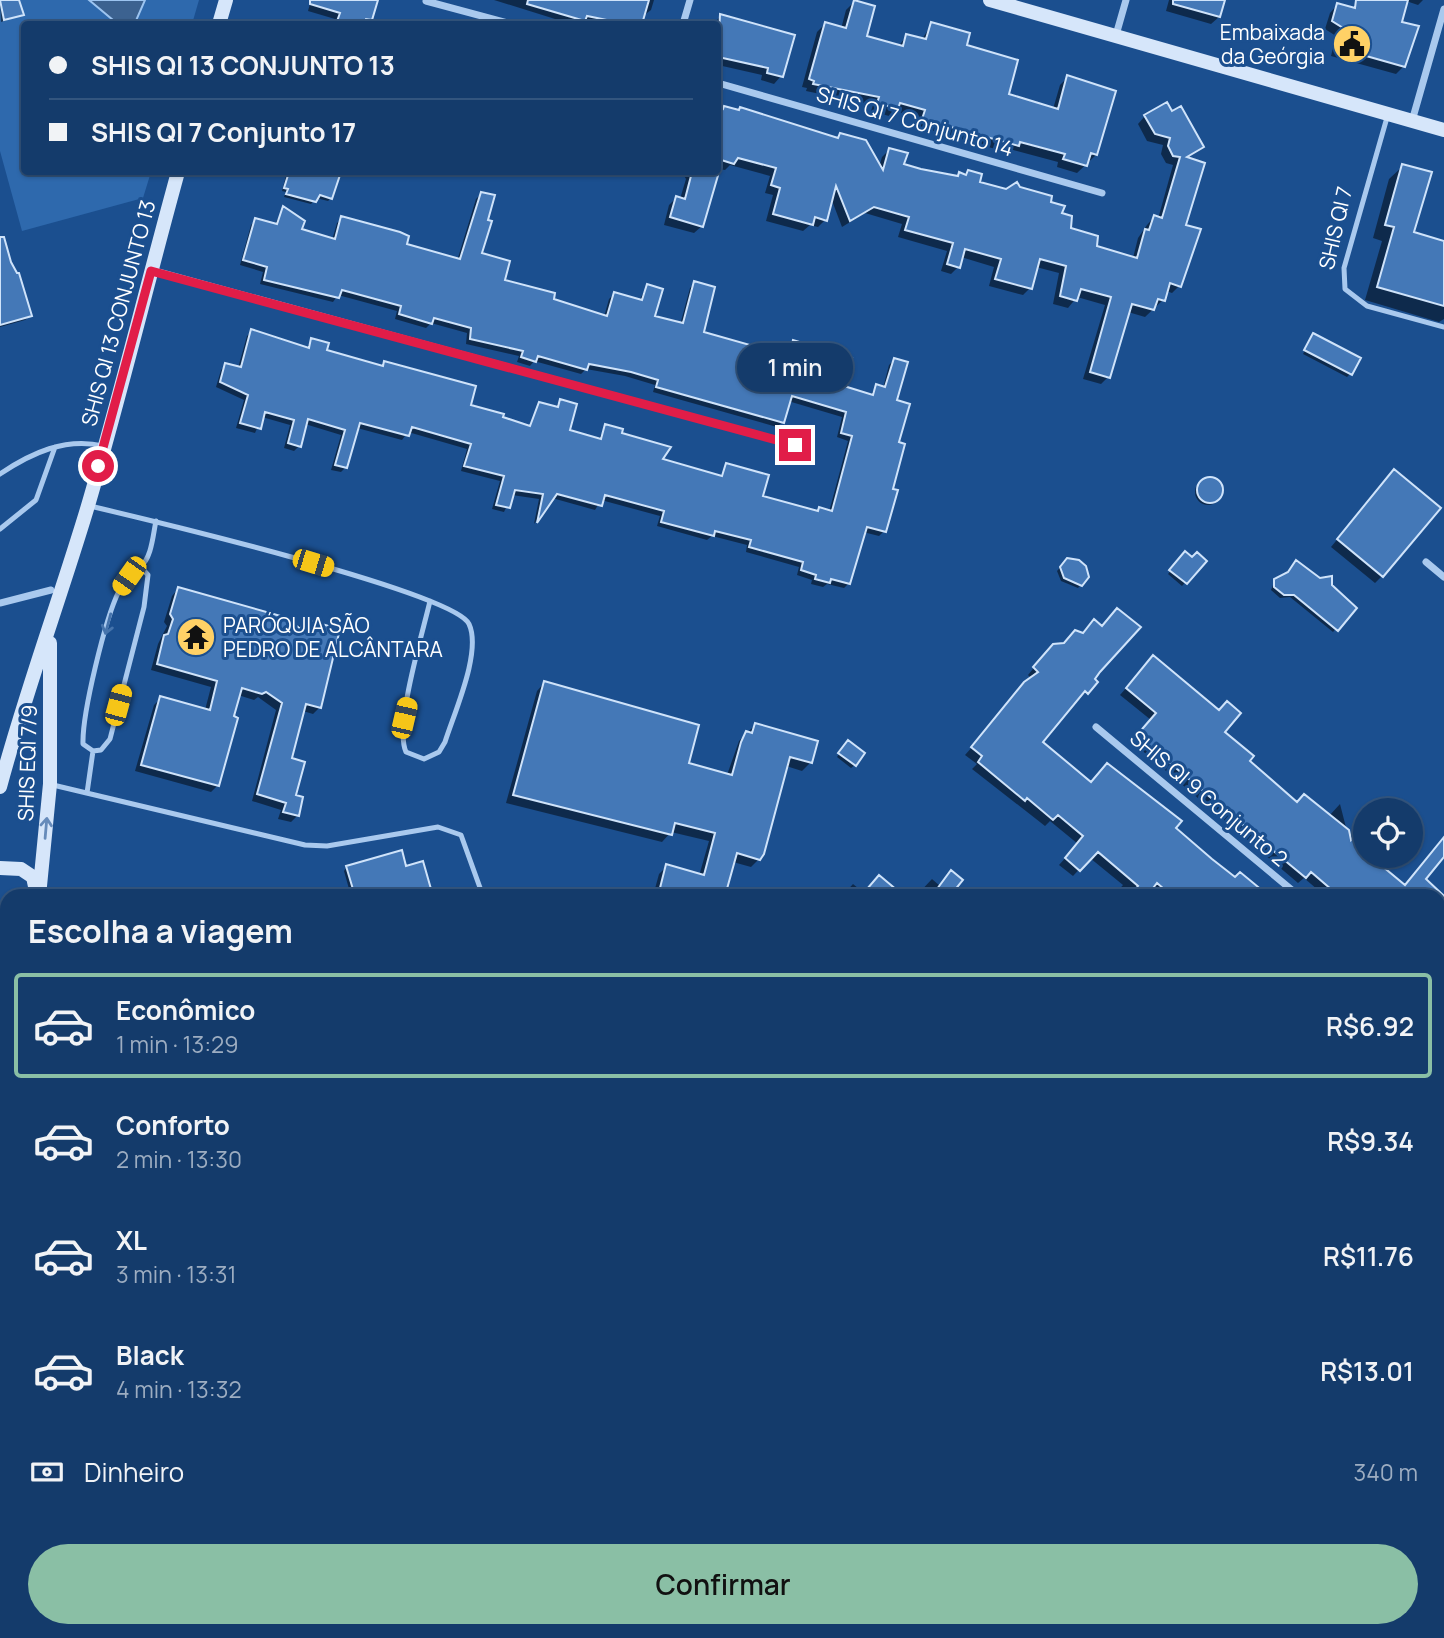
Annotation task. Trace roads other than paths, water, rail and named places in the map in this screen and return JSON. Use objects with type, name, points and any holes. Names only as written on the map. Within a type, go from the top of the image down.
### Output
[{"type":"street","points":[[220,21],[226,0]]},
{"type":"street","points":[[684,21],[690,0]]},
{"type":"street","points":[[990,0],[1444,130]]},
{"type":"street","points":[[1116,35],[1126,0]]},
{"type":"street","points":[[426,1],[500,21]]},
{"type":"street","points":[[1412,121],[1444,9]]},
{"type":"street","name":"SHIS QI 7 Conjunto 14","points":[[721,84],[1102,193]]},
{"type":"street","name":"SHIS QI 13 CONJUNTO 13","points":[[0,787],[17,723],[50,631],[88,505],[177,175]]},
{"type":"street","points":[[151,271],[795,445]]},
{"type":"street","points":[[1426,562],[1444,577]]},
{"type":"street","points":[[0,603],[51,590]]},
{"type":"street","name":"SHIS EQI 7/9","points":[[39,889],[50,784],[50,631]]},
{"type":"street","name":"SHIS QI 9 Conjunto 2","points":[[1096,727],[1291,889]]},
{"type":"street","points":[[0,868],[21,869],[33,877],[36,889]]},
{"type":"lane","name":"SHIS QI 7","points":[[1388,114],[1344,268],[1345,289],[1367,306],[1444,327]]},
{"type":"lane","points":[[0,474],[55,447],[80,440],[103,446]]},
{"type":"lane","points":[[0,529],[36,500],[55,447]]},
{"type":"lane","points":[[88,505],[313,563],[430,601],[458,612],[468,622],[472,638],[470,663],[445,742],[439,752],[424,759],[406,752],[402,744],[404,718],[430,601]]},
{"type":"lane","points":[[141,567],[148,575],[148,590],[110,739],[101,750],[93,751],[83,744],[89,696],[119,590],[147,558],[156,521]]},
{"type":"lane","points":[[87,793],[93,751]]},
{"type":"lane","points":[[50,784],[306,845],[327,846],[438,827],[450,828],[461,835],[480,889]]},
{"type":"place","name":"Embaixada da Geórgia","points":[[1352,44]]},
{"type":"place","name":"PARÓQUIA SÃO PEDRO DE ALCÂNTARA","points":[[196,637]]}]
